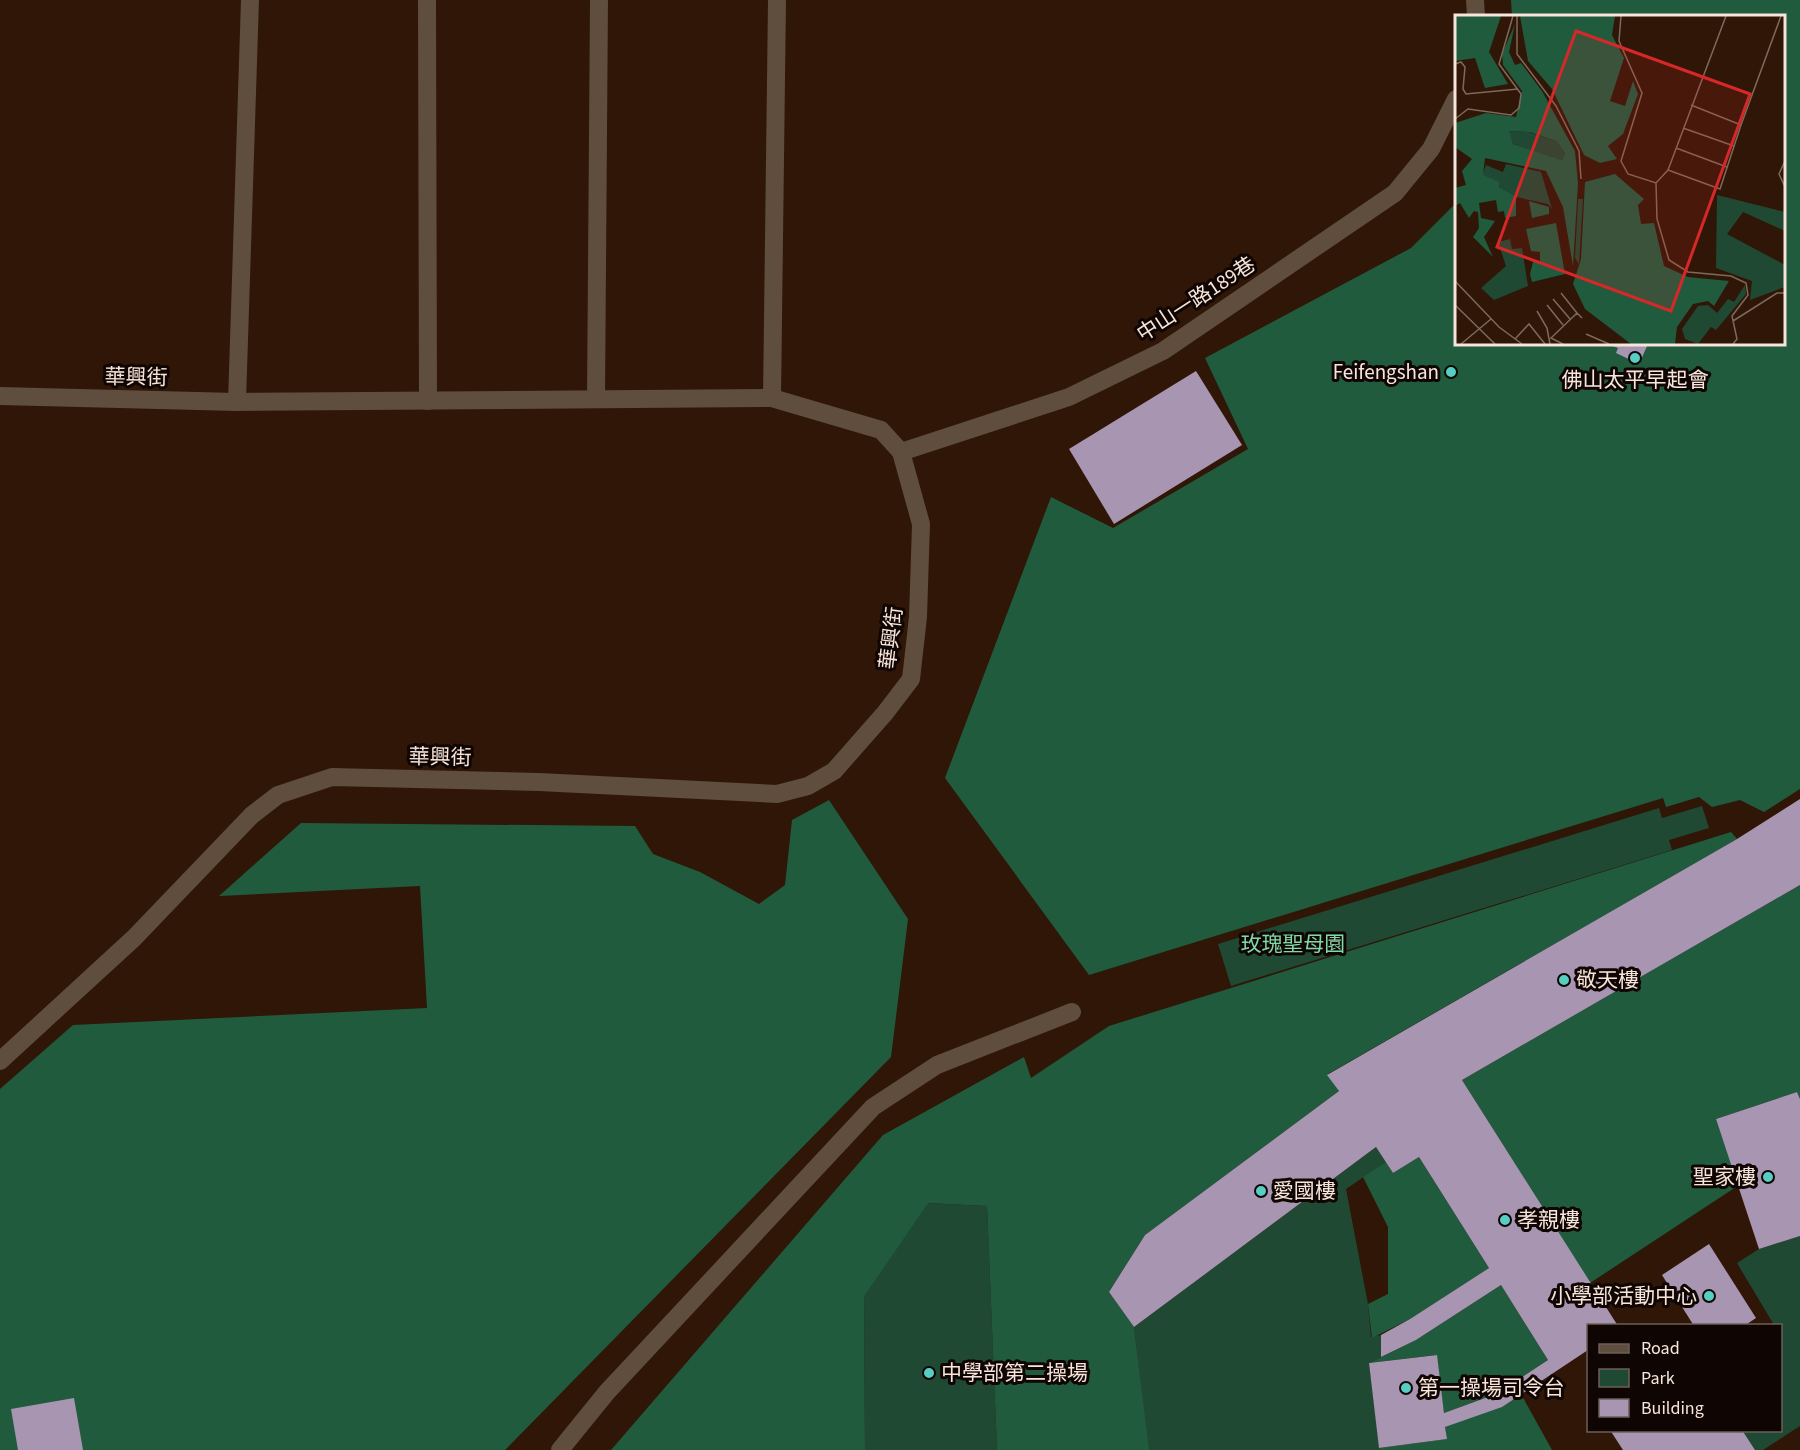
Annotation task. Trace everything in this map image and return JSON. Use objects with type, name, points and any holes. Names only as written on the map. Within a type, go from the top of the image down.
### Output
[{"type":"street","points":[[237,402],[250,0]]},
{"type":"street","points":[[427,0],[428,401]]},
{"type":"street","points":[[597,399],[599,0]]},
{"type":"street","points":[[772,398],[777,0]]},
{"type":"street","points":[[1475,0],[1476,15]]},
{"type":"street","name":"中山一路189巷","points":[[901,452],[1069,397],[1163,351],[1395,193],[1431,149],[1455,101]]},
{"type":"street","name":"華興街","points":[[0,396],[237,402],[772,398],[881,430],[901,452],[921,524],[918,617],[911,679],[885,713],[834,771],[808,786],[777,794],[539,782],[332,777],[278,795],[252,815],[134,938],[0,1061]]},
{"type":"street","points":[[560,1450],[607,1392],[873,1107],[937,1065],[1072,1012]]},
{"type":"green space","points":[[1511,0],[1800,0],[1800,789],[1764,812],[1740,800],[1712,807],[1699,797],[1666,807],[1663,798],[1089,975],[945,778],[1051,497],[1113,528],[1248,449],[1205,358],[1411,248],[1455,204],[1455,345],[1785,345],[1785,15],[1512,15]]},
{"type":"green space","points":[[829,800],[908,919],[891,1057],[505,1450],[0,1450],[0,1089],[73,1025],[427,1008],[420,886],[219,896],[301,823],[635,826],[653,854],[700,872],[759,904],[785,885],[792,820]]},
{"type":"green space","name":"玫瑰聖母園","points":[[1702,806],[1709,828],[1669,840],[1672,850],[1231,986],[1218,944],[1659,808],[1662,818]]},
{"type":"green space","points":[[1731,832],[1737,839],[1328,1074],[1339,1091],[1145,1235],[1109,1292],[1134,1327],[1149,1450],[997,1450],[987,1206],[928,1203],[864,1297],[865,1450],[611,1450],[883,1135],[1024,1057],[1031,1078],[1109,1026]]},
{"type":"green space","points":[[1800,885],[1800,1099],[1797,1092],[1716,1119],[1739,1185],[1590,1283],[1462,1080]]},
{"type":"green space","points":[[1376,1147],[1386,1162],[1346,1189],[1368,1304],[1371,1337],[1381,1335],[1381,1357],[1369,1363],[1380,1450],[1148,1450],[1134,1327]]},
{"type":"green space","points":[[1419,1157],[1489,1268],[1410,1319],[1372,1338],[1368,1304],[1388,1294],[1388,1227],[1363,1177],[1386,1162],[1393,1173]]},
{"type":"green space","name":"中學部第二操場","points":[[927,1203],[987,1206],[997,1450],[865,1450],[864,1297]]},
{"type":"green space","points":[[1800,1236],[1800,1426],[1763,1450],[1755,1450],[1743,1432],[1782,1432],[1782,1324],[1773,1324],[1737,1263],[1759,1249]]},
{"type":"green space","points":[[1501,1285],[1548,1360],[1496,1394],[1444,1413],[1436,1355],[1369,1363],[1416,1340]]},
{"type":"green space","points":[[1521,1394],[1552,1450],[1380,1450],[1379,1448],[1446,1439],[1445,1427]]},
{"type":"building","name":"佛山太平早起會","points":[[1610,345],[1648,345],[1639,364],[1616,353],[1618,348]]},
{"type":"building","points":[[1196,371],[1242,445],[1114,524],[1069,449]]},
{"type":"building","points":[[1800,799],[1800,885],[1462,1080],[1617,1324],[1587,1324],[1587,1351],[1502,1407],[1445,1427],[1447,1439],[1379,1448],[1369,1363],[1437,1355],[1444,1413],[1496,1394],[1548,1360],[1501,1285],[1416,1340],[1381,1357],[1381,1335],[1489,1268],[1419,1157],[1393,1173],[1376,1147],[1134,1327],[1109,1292],[1145,1235],[1339,1091],[1327,1075],[1737,839]]},
{"type":"building","name":"聖家樓","points":[[1797,1092],[1800,1099],[1800,1236],[1759,1249],[1716,1119]]},
{"type":"building","name":"小學部活動中心","points":[[1709,1244],[1756,1318],[1747,1324],[1693,1324],[1662,1275]]},
{"type":"building","points":[[74,1398],[83,1450],[18,1450],[11,1409]]},
{"type":"building","points":[[1611,1432],[1743,1432],[1755,1450],[1623,1450]]},
{"type":"place","name":"佛山太平早起會","points":[[1635,358]]},
{"type":"place","name":"Feifengshan","points":[[1451,372]]},
{"type":"place","name":"敬天樓","points":[[1564,980]]},
{"type":"place","name":"聖家樓","points":[[1768,1177]]},
{"type":"place","name":"愛國樓","points":[[1261,1191]]},
{"type":"place","name":"孝親樓","points":[[1505,1220]]},
{"type":"place","name":"小學部活動中心","points":[[1709,1296]]},
{"type":"place","name":"中學部第二操場","points":[[929,1373]]},
{"type":"place","name":"第一操場司令台","points":[[1406,1388]]}]
